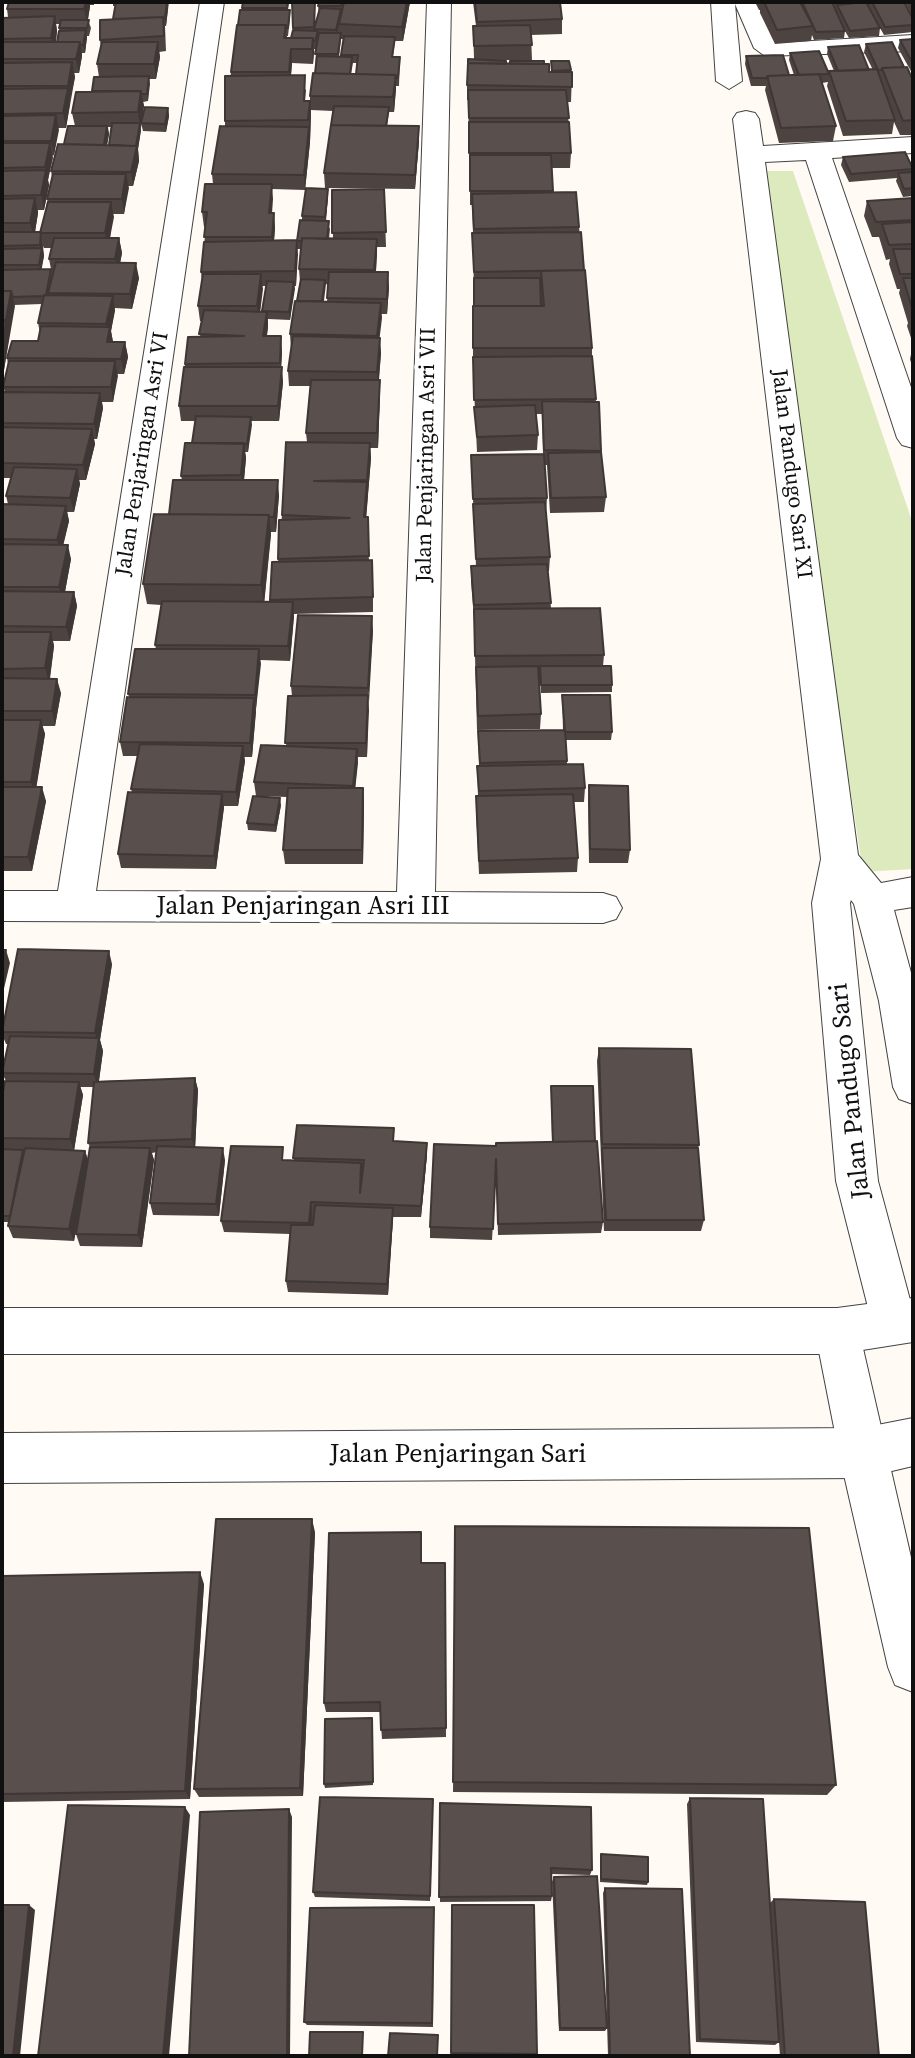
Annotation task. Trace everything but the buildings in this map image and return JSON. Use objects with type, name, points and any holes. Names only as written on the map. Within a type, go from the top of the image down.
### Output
[{"type":"street","name":"Jalan Penjaringan Asri VI","points":[[75,905],[212,2]]},
{"type":"street","name":"Jalan Penjaringan Asri VII","points":[[416,908],[439,2]]},
{"type":"street","points":[[723,2],[729,81]]},
{"type":"street","points":[[747,2],[767,48],[774,51],[913,43]]},
{"type":"street","name":"Jalan Pandugo Sari XI","points":[[746,119],[840,859],[852,901]]},
{"type":"street","points":[[750,155],[913,145]]},
{"type":"street","points":[[816,149],[913,438]]},
{"type":"street","points":[[852,901],[913,892]]},
{"type":"street","name":"Jalan Pandugo Sari","points":[[852,901],[899,1001],[913,1087]]},
{"type":"street","name":"Jalan Pandugo Sari","points":[[852,901],[857,1181],[904,1321]]},
{"type":"street","name":"Jalan Penjaringan Asri III","points":[[2,906],[603,908]]},
{"type":"street","points":[[2,1331],[837,1331],[904,1321]]},
{"type":"street","points":[[837,1331],[862,1453],[913,1667]]},
{"type":"street","name":"Jalan Penjaringan Sari","points":[[2,1458],[862,1453],[913,1442]]},
{"type":"green space","points":[[756,171],[793,171],[913,524],[913,869],[863,872]]}]
